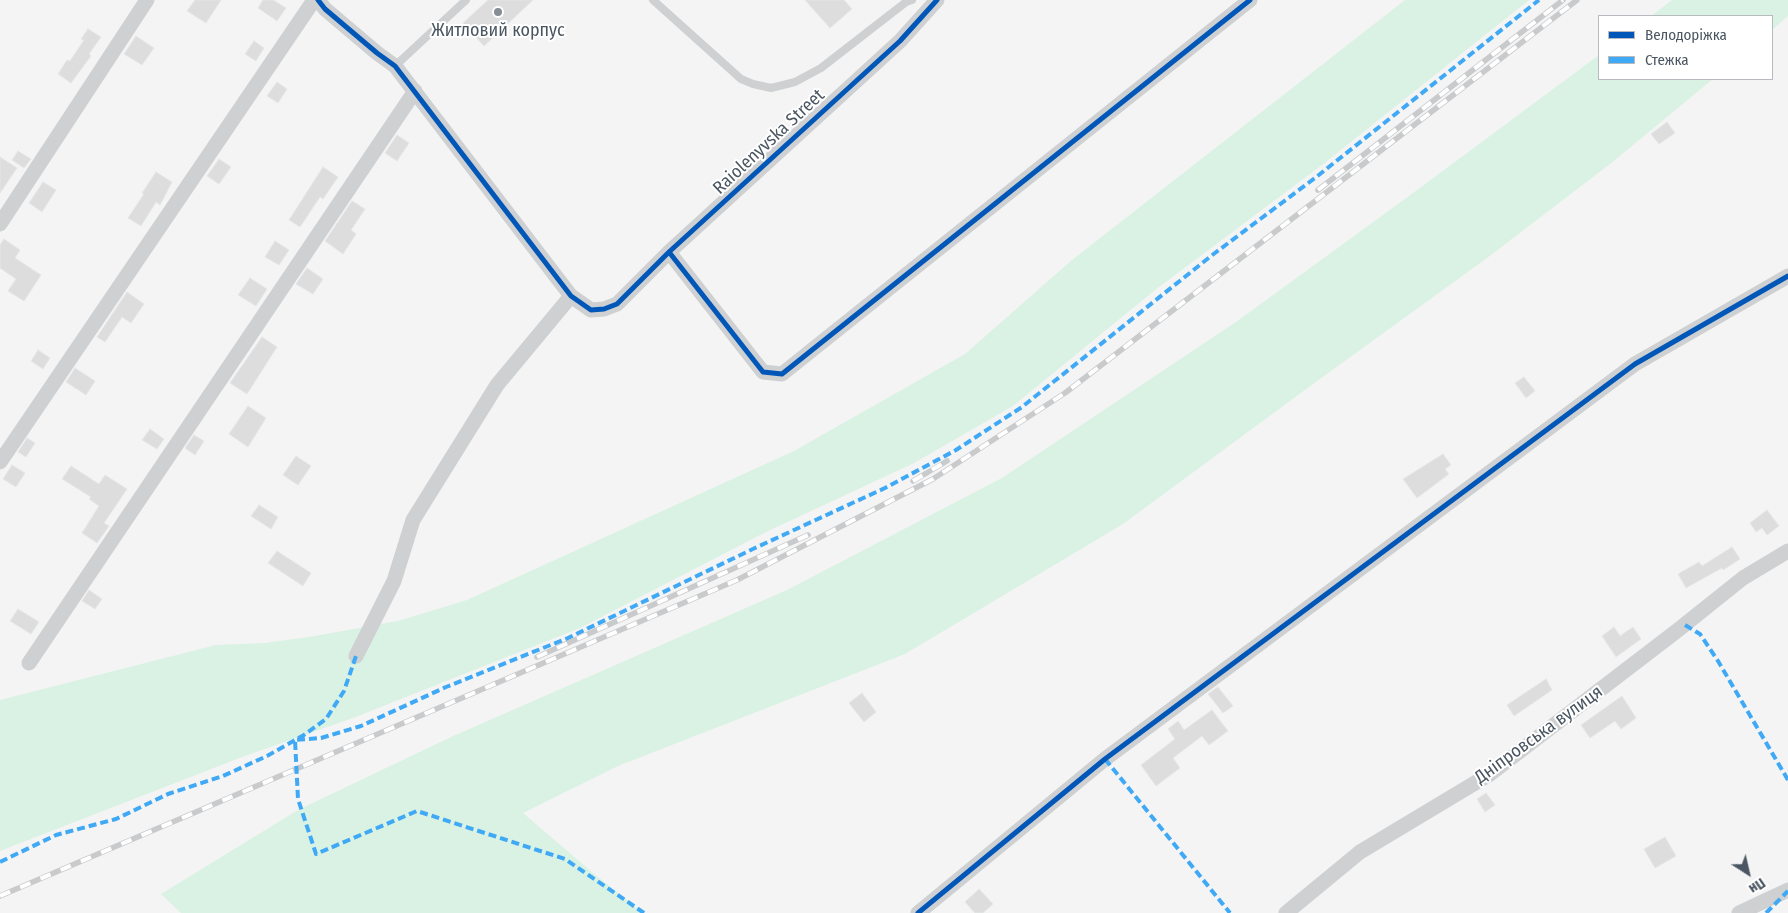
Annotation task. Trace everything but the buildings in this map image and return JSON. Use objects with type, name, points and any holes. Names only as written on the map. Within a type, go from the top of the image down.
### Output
[{"type":"street","points":[[0,224],[147,0]]},
{"type":"street","points":[[0,462],[316,0],[377,54],[395,66],[571,296],[497,385],[413,520],[394,581],[356,656]]},
{"type":"street","points":[[669,252],[763,372],[782,374],[1250,0]]},
{"type":"street","name":"Raiolenyvska Street","points":[[571,296],[591,310],[604,309],[617,304],[669,252],[900,41],[933,4]]},
{"type":"street","points":[[29,663],[415,92]]},
{"type":"street","points":[[918,913],[1105,759],[1635,364],[1788,276]]},
{"type":"street","name":"Дніпровська вулиця","points":[[1286,913],[1360,852],[1490,774],[1743,578],[1788,551]]},
{"type":"street","points":[[1739,913],[1788,890]]},
{"type":"lane","points":[[395,66],[466,0]]},
{"type":"lane","points":[[653,0],[741,78],[753,84],[772,88],[795,82],[821,68],[906,2],[912,0]]},
{"type":"green space","points":[[1405,0],[1529,0],[1322,165],[1155,290],[1013,406],[914,463],[766,532],[580,628],[353,718],[242,757],[0,851],[0,700],[216,645],[265,643],[309,637],[398,621],[467,600],[794,451],[965,354],[1072,260]]},
{"type":"green space","points":[[1672,0],[1788,0],[1788,16],[1773,29],[1773,15],[1652,15]]},
{"type":"green space","points":[[1598,56],[1598,80],[1712,80],[1610,164],[1487,258],[1123,524],[905,654],[618,766],[523,813],[643,913],[181,913],[161,894],[298,810],[451,737],[787,590],[1002,478],[1236,322]]},
{"type":"railway","points":[[1318,190],[1563,0]]},
{"type":"railway","points":[[0,896],[737,580],[933,479],[1065,393],[1577,0]]},
{"type":"railway","points":[[913,481],[947,461]]},
{"type":"railway","points":[[537,657],[808,535]]},
{"type":"marked path","points":[[644,913],[565,859],[417,811],[316,854],[298,799],[295,740],[321,738],[361,726],[446,687],[568,638],[885,488],[956,450],[1022,407],[1211,256],[1315,178],[1539,0]]},
{"type":"marked path","points":[[1685,625],[1700,634],[1718,661],[1788,780]]},
{"type":"marked path","points":[[0,862],[56,835],[116,819],[168,794],[223,776],[267,756],[304,735],[326,719],[344,691],[356,656]]},
{"type":"marked path","points":[[1105,759],[1230,913]]},
{"type":"marked path","points":[[1766,913],[1788,891]]},
{"type":"cycle path","points":[[318,0],[325,9],[395,66],[571,296],[591,310],[604,309],[617,304],[669,252],[900,41],[937,0]]},
{"type":"cycle path","points":[[669,252],[763,372],[782,374],[1250,0]]},
{"type":"cycle path","points":[[918,913],[1105,759],[1635,364],[1788,276]]},
{"type":"place","name":"Житловий корпус","points":[[498,12]]}]
